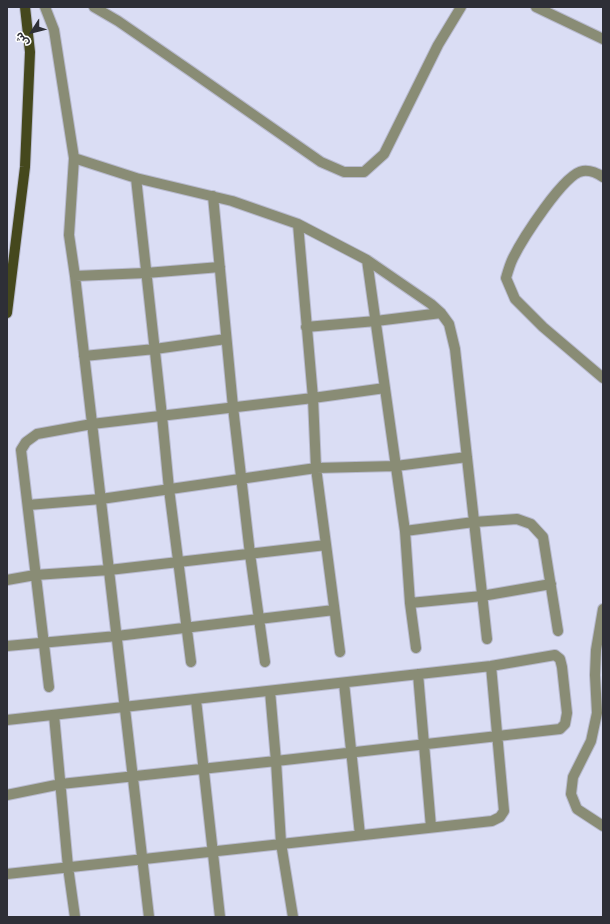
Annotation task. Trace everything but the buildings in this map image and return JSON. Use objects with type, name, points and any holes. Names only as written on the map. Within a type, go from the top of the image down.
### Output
[{"type":"main road","points":[[7,313],[25,167],[30,52],[25,7]]},
{"type":"street","points":[[45,7],[54,30],[74,158],[69,235],[149,917]]},
{"type":"street","points":[[94,7],[143,38],[320,162],[344,172],[364,172],[384,154],[438,45],[461,7]]},
{"type":"street","points":[[536,7],[603,39]]},
{"type":"street","points":[[74,158],[136,178],[232,201],[298,224],[367,260],[431,304],[441,313],[449,324],[455,349],[487,639]]},
{"type":"street","points":[[603,177],[593,171],[582,170],[563,185],[532,226],[513,258],[506,278],[515,299],[543,328],[603,378]]},
{"type":"street","points":[[136,178],[169,489],[191,662]]},
{"type":"street","points":[[213,196],[233,407],[250,554],[266,662]]},
{"type":"street","points":[[298,224],[313,398],[316,468],[340,652]]},
{"type":"street","points":[[367,260],[406,531],[410,603],[416,648]]},
{"type":"street","points":[[75,276],[146,273],[220,267]]},
{"type":"street","points":[[306,327],[376,321],[441,313]]},
{"type":"street","points":[[84,356],[226,339]]},
{"type":"street","points":[[49,687],[21,450],[26,442],[37,434],[92,424],[385,388]]},
{"type":"street","points":[[28,505],[101,499],[316,468],[396,466],[467,457]]},
{"type":"street","points":[[406,531],[474,522],[517,519],[531,524],[543,537],[558,631]]},
{"type":"street","points":[[7,580],[36,575],[109,570],[326,545]]},
{"type":"street","points":[[410,603],[482,596],[550,584]]},
{"type":"street","points":[[603,609],[596,650],[599,688],[597,713],[591,741],[573,777],[571,794],[577,809],[603,826]]},
{"type":"street","points":[[7,646],[117,636],[334,610]]},
{"type":"street","points":[[7,720],[491,666],[555,655],[560,659],[562,667],[567,714],[565,724],[560,729],[61,784],[7,794]]},
{"type":"street","points":[[7,874],[212,850],[492,821],[500,817],[504,811],[491,666]]},
{"type":"street","points":[[418,674],[432,827]]},
{"type":"street","points":[[344,683],[360,835]]},
{"type":"street","points":[[270,691],[281,843],[293,917]]},
{"type":"street","points":[[196,700],[220,917]]},
{"type":"street","points":[[54,715],[68,867],[75,917]]}]
